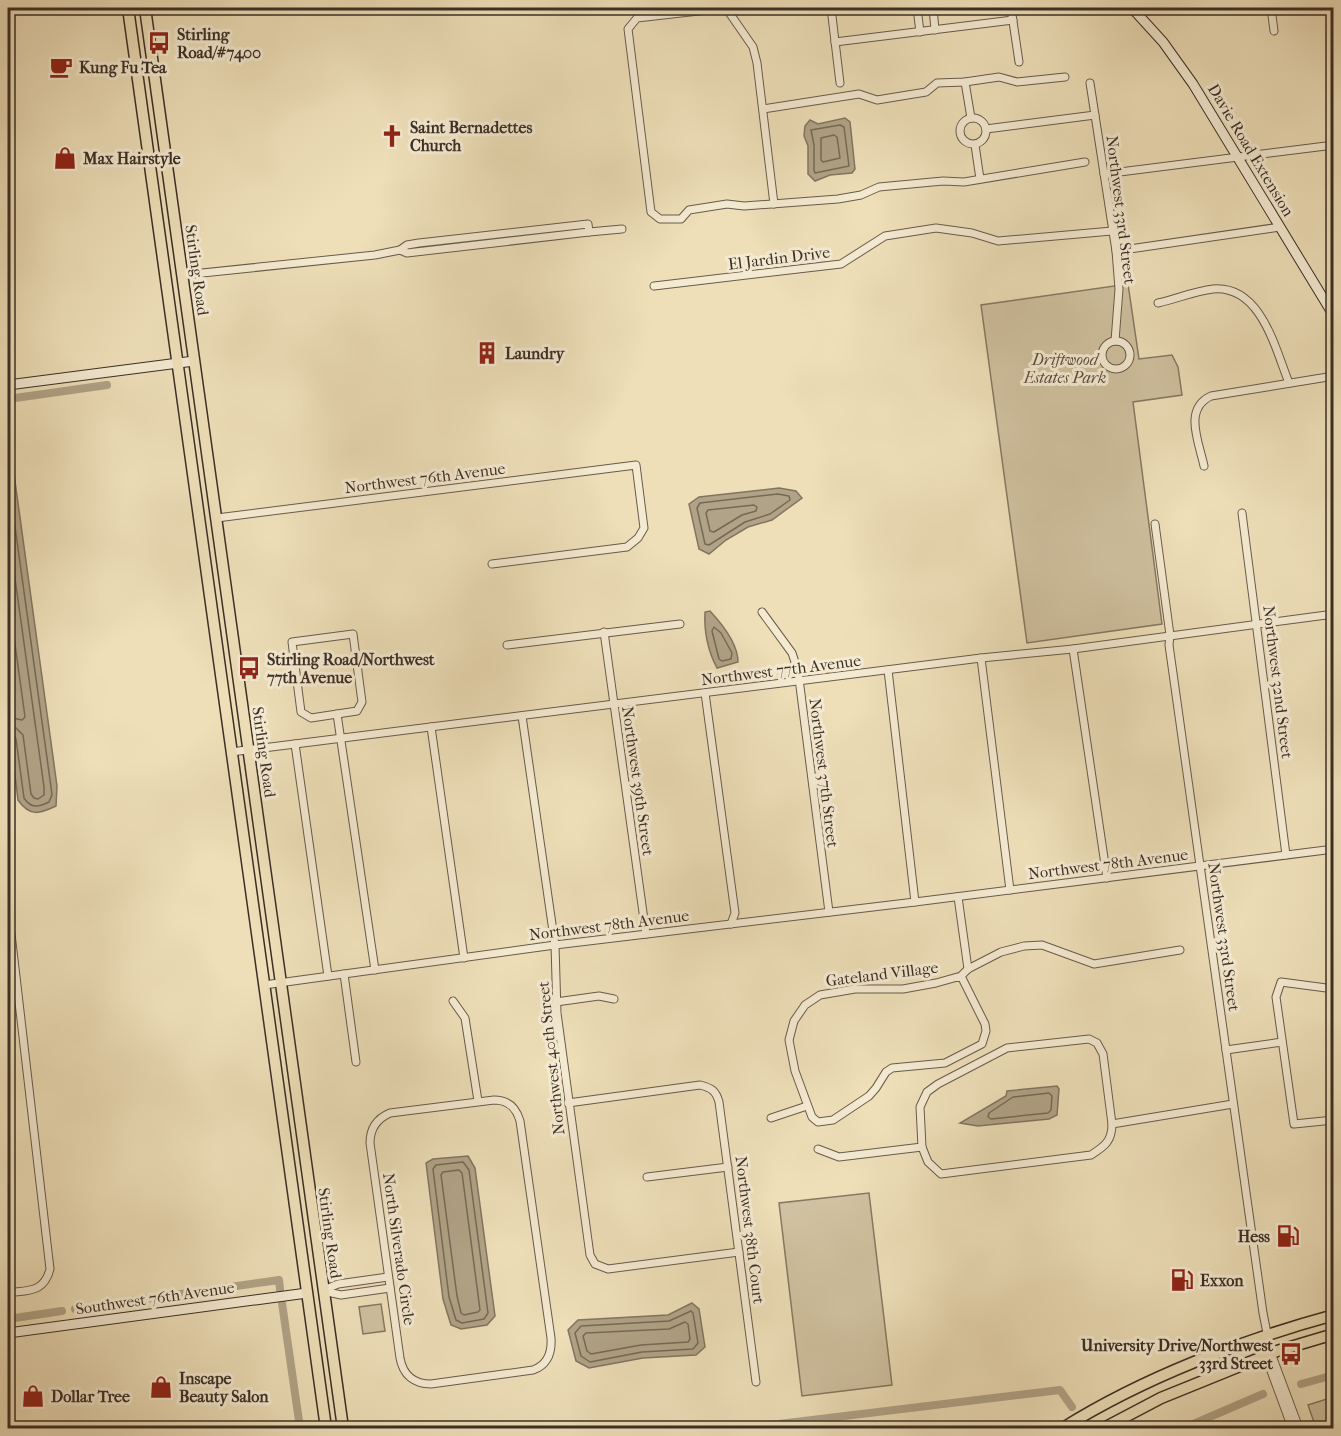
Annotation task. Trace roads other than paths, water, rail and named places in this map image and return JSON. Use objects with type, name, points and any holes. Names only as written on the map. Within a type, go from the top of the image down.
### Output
[{"type":"main road","name":"Stirling Road","points":[[128,8],[326,1428]]},
{"type":"main road","name":"Stirling Road","points":[[145,8],[343,1428]]},
{"type":"main road","points":[[152,182],[169,180]]},
{"type":"main road","points":[[304,1271],[314,1284],[323,1290]]},
{"type":"main road","points":[[1063,1428],[1149,1382],[1267,1335],[1334,1315]]},
{"type":"main road","points":[[1104,1428],[1161,1398],[1271,1353],[1334,1334]]},
{"type":"street","points":[[774,204],[757,63],[753,47],[725,8],[637,18],[628,29],[651,212],[660,219],[681,219],[689,210],[726,204],[744,206],[774,204],[838,199],[861,195],[879,187],[980,179],[1086,162]]},
{"type":"street","points":[[831,8],[840,83]]},
{"type":"street","points":[[917,8],[920,32]]},
{"type":"street","points":[[933,8],[935,30]]},
{"type":"street","points":[[1011,8],[1019,62]]},
{"type":"street","name":"Davie Road Extension","points":[[1132,8],[1163,42],[1193,84],[1334,316]]},
{"type":"street","points":[[1271,8],[1274,31]]},
{"type":"street","points":[[835,42],[1013,20]]},
{"type":"street","points":[[763,109],[859,94],[877,100],[926,92],[937,84],[999,77],[1017,82],[1065,77]]},
{"type":"street","points":[[965,82],[971,118]]},
{"type":"street","name":"Northwest 33rd Street","points":[[1090,83],[1116,251],[1119,289],[1115,341]]},
{"type":"street","points":[[986,129],[1095,115]]},
{"type":"street","points":[[971,118],[981,120],[986,129],[984,139],[975,144],[966,142],[960,134],[962,124],[971,118]]},
{"type":"street","points":[[975,144],[980,179]]},
{"type":"street","points":[[1104,174],[1334,145]]},
{"type":"street","points":[[183,275],[400,250],[407,245],[552,227],[588,224],[589,232],[622,228]]},
{"type":"street","points":[[1116,251],[1280,227]]},
{"type":"street","name":"El Jardin Drive","points":[[654,286],[841,264],[885,236],[936,228],[972,233],[998,241],[1112,231]]},
{"type":"street","points":[[1158,303],[1214,289],[1238,292],[1252,303],[1269,332],[1289,383]]},
{"type":"street","name":"Northwest 33rd Street","points":[[1115,341],[1126,345],[1130,352],[1130,360],[1118,369],[1109,368],[1103,362],[1102,355],[1104,347],[1115,341]]},
{"type":"street","points":[[8,385],[194,361]]},
{"type":"street","points":[[1204,466],[1194,413],[1201,400],[1211,396],[1334,376]]},
{"type":"street","name":"Northwest 76th Avenue","points":[[217,518],[636,465],[644,528],[638,538],[627,547],[492,564]]},
{"type":"street","name":"Northwest 32nd Street","points":[[1242,513],[1286,855]]},
{"type":"street","name":"Northwest 33rd Street","points":[[1155,524],[1170,635],[1169,645],[1250,1228],[1271,1353]]},
{"type":"street","name":"Northwest 37th Street","points":[[762,612],[792,653],[798,672],[829,912]]},
{"type":"street","name":"Northwest 77th Avenue","points":[[231,752],[981,658],[1073,649],[1334,614]]},
{"type":"street","points":[[507,645],[680,624]]},
{"type":"street","name":"Northwest 39th Street","points":[[604,632],[646,934]]},
{"type":"street","points":[[353,634],[362,702],[357,711],[337,714],[311,718],[301,712],[292,642],[353,634]]},
{"type":"street","points":[[1073,649],[1107,878]]},
{"type":"street","points":[[981,658],[1010,890]]},
{"type":"street","points":[[888,670],[915,902]]},
{"type":"street","points":[[705,693],[735,913],[731,924]]},
{"type":"street","points":[[337,714],[375,970]]},
{"type":"street","name":"Northwest 40th Street","points":[[522,716],[555,945],[556,1002],[590,1255],[595,1264],[608,1269],[739,1252]]},
{"type":"street","points":[[431,727],[464,958]]},
{"type":"street","points":[[296,744],[328,976]]},
{"type":"street","name":"Northwest 78th Avenue","points":[[264,985],[555,945],[1334,849]]},
{"type":"street","points":[[958,897],[968,969]]},
{"type":"street","points":[[8,908],[50,1269],[47,1281],[39,1288],[8,1293]]},
{"type":"street","name":"Gateland Village","points":[[961,976],[985,1024],[986,1031],[982,1044],[945,1063],[892,1068],[886,1072],[869,1096],[852,1105],[833,1120],[818,1122],[813,1117],[795,1071],[789,1040],[794,1021],[805,1005],[820,995],[835,991],[903,988],[936,983],[961,976],[968,969],[1001,952],[1024,946],[1042,945],[1094,964],[1180,950]]},
{"type":"street","points":[[344,974],[356,1062]]},
{"type":"street","points":[[1334,989],[1281,982],[1276,997],[1294,1124],[1334,1120]]},
{"type":"street","points":[[556,1002],[598,996],[614,999]]},
{"type":"street","points":[[453,1001],[465,1018],[478,1101]]},
{"type":"street","points":[[1089,1039],[1097,1043],[1103,1054],[1112,1135],[1107,1144],[1091,1155],[941,1174],[928,1162],[922,1146],[920,1107],[927,1092],[938,1084],[1006,1048],[1089,1039]]},
{"type":"street","points":[[1226,1050],[1282,1042]]},
{"type":"street","name":"Northwest 38th Court","points":[[568,1103],[700,1085],[716,1092],[756,1382]]},
{"type":"street","name":"North Silverado Circle","points":[[500,1100],[513,1106],[519,1114],[522,1128],[551,1338],[551,1350],[547,1361],[539,1368],[518,1373],[427,1384],[410,1378],[401,1363],[390,1288],[370,1143],[376,1122],[394,1112],[478,1101],[500,1100]]},
{"type":"street","points":[[1112,1124],[1233,1104]]},
{"type":"street","points":[[771,1118],[807,1106]]},
{"type":"street","points":[[818,1149],[839,1157],[922,1146]]},
{"type":"street","points":[[647,1178],[728,1167]]},
{"type":"street","points":[[323,1290],[338,1284],[388,1277]]},
{"type":"street","points":[[323,1290],[341,1295],[390,1288]]},
{"type":"street","name":"Southwest 76th Avenue","points":[[8,1334],[308,1293]]},
{"type":"street","points":[[1271,1353],[1271,1371],[1292,1428]]},
{"type":"street","points":[[1271,1353],[1299,1428]]},
{"type":"water","points":[[845,118],[850,122],[855,169],[852,173],[830,175],[815,181],[808,174],[805,126],[810,120],[818,124]]},
{"type":"water","points":[[8,465],[14,474],[57,786],[56,806],[40,812],[27,809],[18,800],[8,718]]},
{"type":"water","points":[[779,488],[796,491],[802,498],[772,520],[748,527],[726,540],[709,554],[699,549],[689,504],[699,497]]},
{"type":"water","points":[[710,611],[733,642],[738,662],[717,668],[709,648],[705,626],[705,612]]},
{"type":"water","points":[[1057,1086],[1059,1089],[1057,1115],[1049,1119],[978,1126],[960,1123],[1006,1096],[1007,1091]]},
{"type":"water","points":[[468,1156],[475,1168],[495,1316],[487,1325],[461,1329],[451,1325],[443,1299],[426,1163],[433,1159]]},
{"type":"water","points":[[692,1303],[699,1309],[705,1347],[696,1355],[643,1358],[589,1368],[576,1361],[568,1330],[578,1320],[668,1315]]},
{"type":"waterway","points":[[8,399],[107,385]]},
{"type":"waterway","points":[[75,1309],[279,1280],[280,1289]]},
{"type":"waterway","points":[[282,1303],[300,1428]]},
{"type":"waterway","points":[[8,1319],[62,1311]]},
{"type":"waterway","points":[[1301,1384],[1334,1375]]},
{"type":"waterway","points":[[746,1428],[1060,1390],[1072,1407]]},
{"type":"waterway","points":[[1184,1428],[1263,1394]]},
{"type":"place","name":"Stirling Road/#7400","points":[[159,43]]},
{"type":"place","name":"Kung Fu Tea","points":[[61,67]]},
{"type":"place","name":"Saint Bernadettes Church","points":[[392,136]]},
{"type":"place","name":"Max Hairstyle","points":[[65,158]]},
{"type":"place","name":"Laundry","points":[[487,353]]},
{"type":"place","name":"Stirling Road/Northwest 77th Avenue","points":[[249,668]]},
{"type":"place","name":"Hess","points":[[1288,1236]]},
{"type":"place","name":"Exxon","points":[[1182,1280]]},
{"type":"place","name":"University Drive/Northwest 33rd Street","points":[[1291,1354]]},
{"type":"place","name":"Inscape Beauty Salon","points":[[161,1387]]},
{"type":"place","name":"Dollar Tree","points":[[33,1396]]},
{"type":"park label","name":"Driftwood Estates Park","points":[[1065,368]]}]
